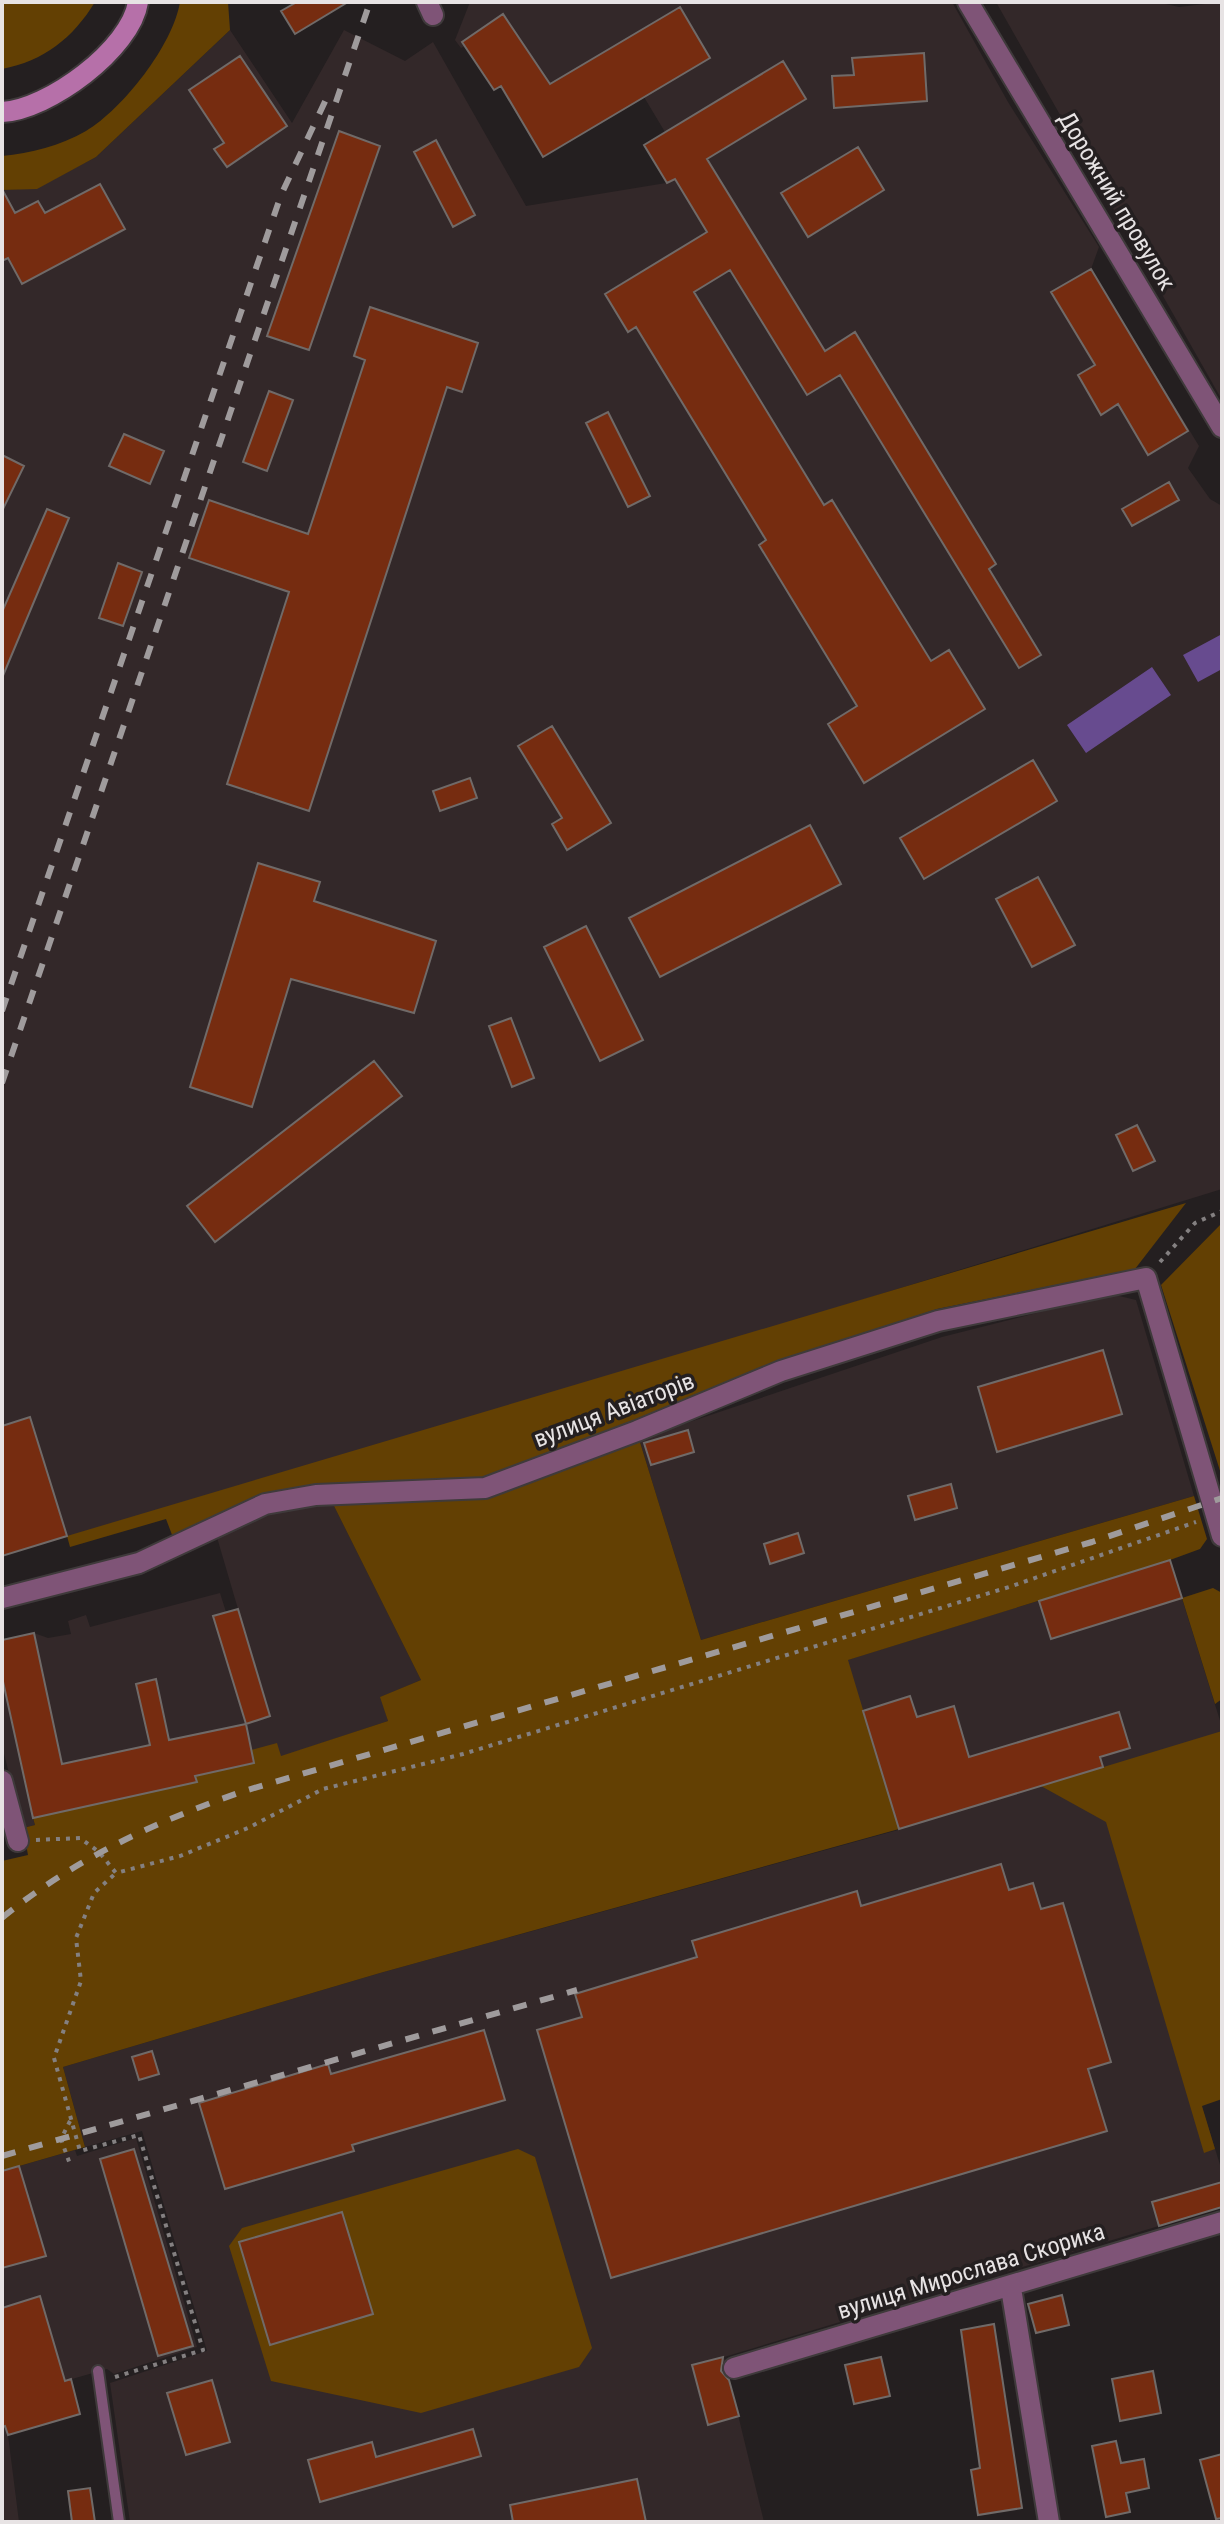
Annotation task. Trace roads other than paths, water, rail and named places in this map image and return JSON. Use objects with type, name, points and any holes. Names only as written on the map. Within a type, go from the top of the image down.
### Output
[{"type":"main road","points":[[2,112],[20,111],[56,96],[115,45],[137,11],[138,2]]},
{"type":"street","name":"Дорожний провулок","points":[[968,2],[1222,427]]},
{"type":"street","name":"вулиця Авіаторів","points":[[2,1598],[139,1563],[265,1504],[316,1495],[485,1488],[637,1431],[781,1371],[938,1321],[1146,1278],[1222,1536]]},
{"type":"street","points":[[2,1781],[18,1841]]},
{"type":"street","name":"вулиця Мирослава Скорика","points":[[734,2368],[1011,2288],[1222,2222]]},
{"type":"street","points":[[1011,2288],[1049,2522]]},
{"type":"lane","points":[[98,2371],[119,2522]]},
{"type":"railway","points":[[2,1083],[370,2]]},
{"type":"railway","points":[[2,1011],[281,195],[329,93]]},
{"type":"railway","points":[[2,1918],[58,1877],[117,1844],[180,1815],[244,1791],[1092,1542],[1222,1498]]},
{"type":"railway","points":[[2,2156],[577,1990]]}]
